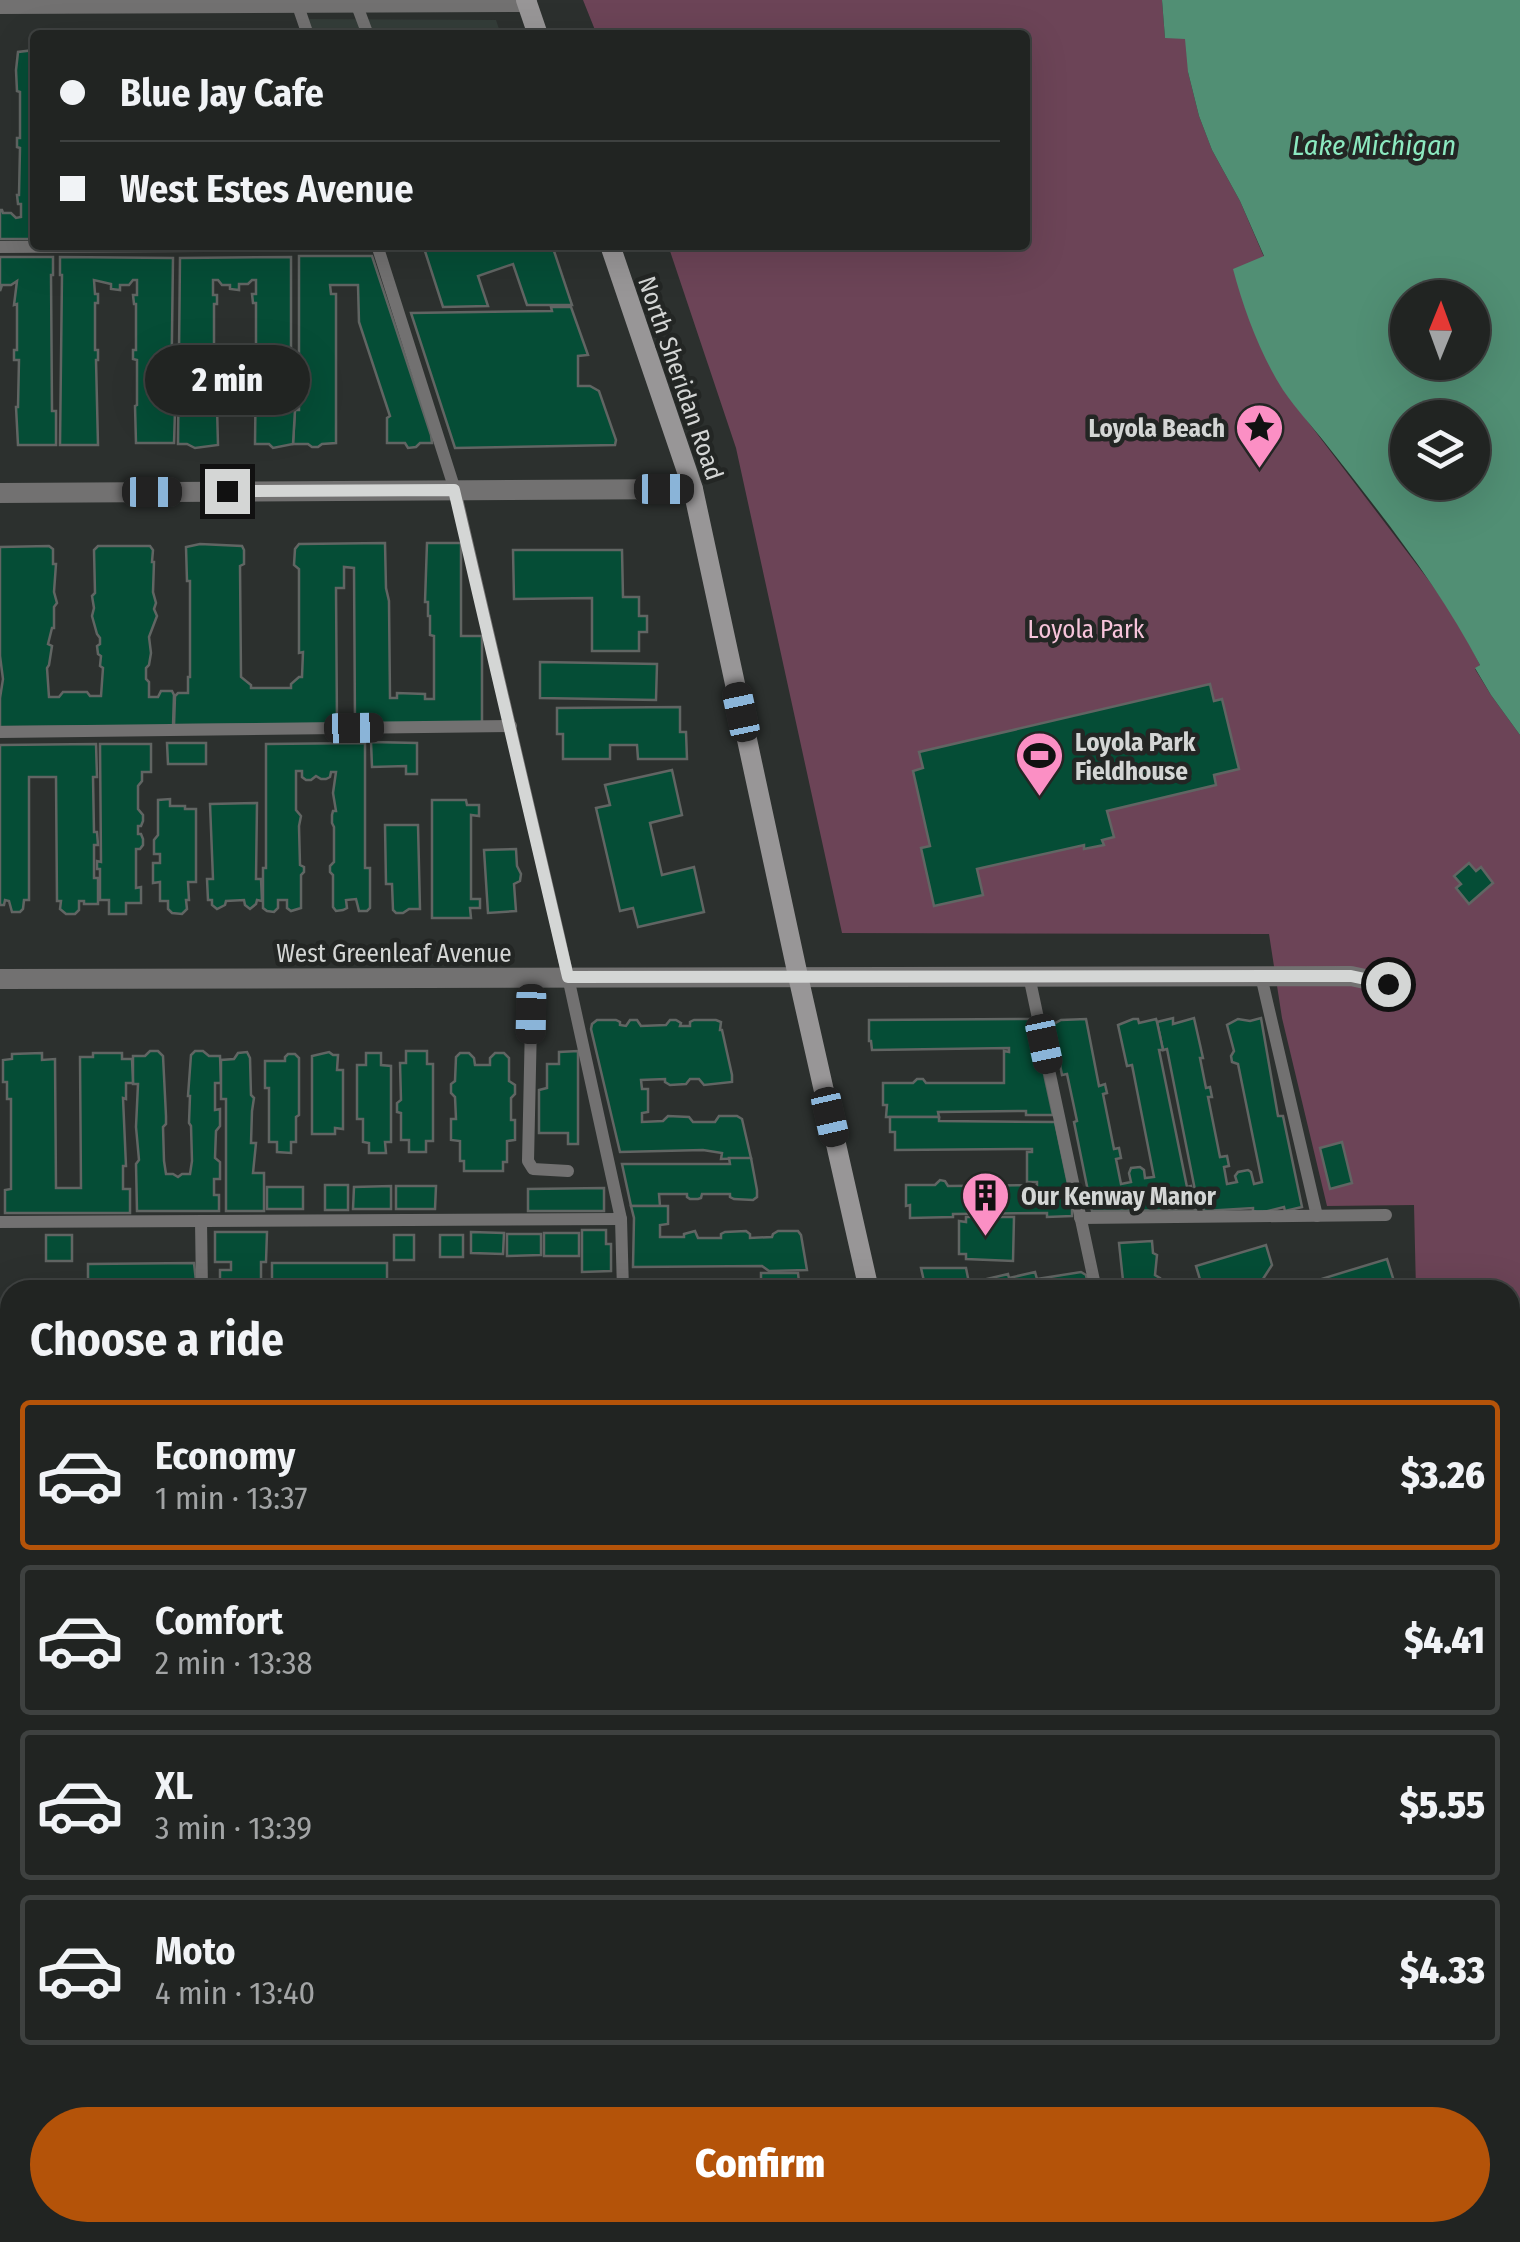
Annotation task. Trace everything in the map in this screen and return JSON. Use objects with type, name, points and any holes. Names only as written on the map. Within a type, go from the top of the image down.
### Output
[{"type":"main road","points":[[526,1],[536,30]]},
{"type":"main road","name":"North Sheridan Road","points":[[612,250],[693,489],[867,1280]]},
{"type":"street","points":[[0,4],[526,1]]},
{"type":"street","points":[[0,492],[693,489]]},
{"type":"street","name":"West Greenleaf Avenue","points":[[0,980],[1351,976],[1388,984]]},
{"type":"lane","points":[[296,1],[306,30]]},
{"type":"lane","points":[[342,2],[364,30]]},
{"type":"lane","points":[[0,247],[30,247]]},
{"type":"lane","points":[[379,250],[454,490],[511,726],[622,1220],[623,1280]]},
{"type":"lane","points":[[0,732],[511,726]]},
{"type":"lane","points":[[1030,976],[1094,1280]]},
{"type":"lane","points":[[1261,976],[1318,1216]]},
{"type":"lane","points":[[532,977],[528,1161],[533,1168],[568,1171]]},
{"type":"lane","points":[[1080,1218],[1386,1215]]},
{"type":"lane","points":[[0,1222],[622,1220]]},
{"type":"lane","points":[[201,1221],[202,1280]]},
{"type":"shaded area","points":[[306,19],[496,20],[499,30],[309,30]]},
{"type":"green space","name":"Loyola Park","points":[[583,0],[1162,0],[1165,38],[1206,38],[1188,72],[1212,150],[1264,257],[1283,389],[1459,624],[1480,665],[1475,669],[1520,735],[1520,1280],[1416,1280],[1414,1205],[1327,1206],[1282,1018],[1269,934],[842,933],[736,448],[670,250],[1030,250],[1030,30],[595,30]]},
{"type":"water","name":"Lake Michigan","points":[[1162,0],[1520,0],[1520,735],[1475,668],[1480,665],[1428,579],[1288,397],[1267,362],[1233,269],[1264,256],[1199,116],[1185,39],[1165,38]]},
{"type":"building","points":[[30,51],[30,239],[0,239],[0,210],[21,217],[17,195],[18,52]]},
{"type":"building","points":[[425,250],[554,250],[572,305],[527,305],[513,264],[478,276],[488,306],[443,307]]},
{"type":"building","points":[[299,256],[372,256],[432,443],[408,448],[405,443],[387,443],[390,416],[359,322],[358,285],[330,285],[331,294],[336,294],[336,443],[318,447],[293,444],[295,410],[299,410]]},
{"type":"building","points":[[0,257],[53,257],[52,411],[56,411],[56,445],[18,445],[19,360],[14,360],[17,281],[2,285],[0,291]]},
{"type":"building","points":[[60,257],[173,258],[174,443],[136,443],[133,295],[137,295],[137,280],[120,285],[120,290],[94,280],[98,294],[98,445],[60,445]]},
{"type":"building","points":[[291,257],[293,444],[273,448],[269,444],[255,444],[256,303],[252,294],[256,294],[256,280],[239,284],[239,290],[213,280],[213,295],[217,295],[214,351],[218,445],[195,448],[178,444],[180,258]]},
{"type":"building","points":[[551,307],[571,307],[588,355],[578,356],[578,386],[599,391],[615,445],[455,448],[411,313],[552,311]]},
{"type":"building","points":[[385,543],[390,698],[397,698],[397,693],[425,694],[425,699],[434,699],[434,636],[430,635],[425,602],[427,543],[461,543],[461,636],[482,636],[482,725],[355,725],[354,568],[344,567],[344,588],[336,588],[337,724],[174,725],[175,696],[188,693],[190,677],[186,547],[242,546],[241,677],[251,688],[291,688],[302,677],[303,652],[299,653],[299,569],[294,565],[295,549],[299,544]]},
{"type":"building","points":[[49,546],[56,564],[57,603],[48,644],[52,646],[47,668],[49,697],[59,697],[63,692],[101,696],[103,668],[97,646],[100,638],[92,616],[94,550],[98,546],[150,546],[157,616],[149,637],[151,653],[146,679],[149,697],[172,691],[173,726],[0,727],[0,547]]},
{"type":"building","points":[[513,550],[622,550],[623,597],[639,597],[639,616],[647,616],[647,632],[639,632],[639,651],[592,651],[592,598],[514,599]]},
{"type":"building","points":[[540,662],[657,664],[656,700],[540,698]]},
{"type":"building","name":"Loyola Park Fieldhouse","points":[[1210,684],[1214,701],[1222,699],[1239,769],[1214,775],[1216,785],[1107,811],[1114,837],[1102,840],[1104,845],[1084,849],[1084,845],[977,869],[983,895],[934,906],[921,848],[930,846],[913,771],[923,768],[919,752]]},
{"type":"building","points":[[680,707],[680,732],[686,732],[687,759],[638,759],[637,745],[610,745],[610,759],[563,759],[563,734],[557,734],[557,708]]},
{"type":"building","points":[[371,742],[417,743],[417,774],[406,774],[406,766],[372,767]]},
{"type":"building","points":[[167,743],[206,743],[206,764],[168,764]]},
{"type":"building","points":[[365,743],[365,868],[370,868],[370,908],[359,911],[356,899],[346,900],[347,908],[343,910],[333,907],[330,866],[334,862],[332,815],[336,811],[336,772],[326,779],[316,776],[306,780],[302,771],[296,771],[296,810],[301,816],[300,865],[304,867],[301,908],[291,911],[287,900],[278,900],[274,912],[267,911],[263,908],[266,744]]},
{"type":"building","points":[[96,744],[94,832],[98,845],[94,845],[94,878],[98,878],[98,904],[79,901],[75,914],[60,909],[56,777],[29,777],[29,900],[24,900],[20,912],[12,912],[9,901],[0,905],[0,745]]},
{"type":"building","points":[[100,744],[151,744],[151,772],[142,772],[138,786],[138,809],[143,821],[138,834],[143,845],[136,849],[136,888],[141,887],[141,903],[126,903],[126,914],[109,914],[109,900],[100,900]]},
{"type":"building","points":[[672,770],[682,815],[650,823],[662,875],[694,867],[704,912],[638,927],[633,908],[620,911],[596,808],[610,805],[605,785]]},
{"type":"building","points":[[170,799],[170,806],[196,809],[196,882],[188,882],[189,900],[182,914],[172,913],[168,901],[160,901],[160,882],[153,883],[153,863],[160,863],[160,854],[154,854],[158,800]]},
{"type":"building","points":[[432,800],[466,800],[467,805],[479,805],[479,816],[471,815],[471,899],[480,899],[480,908],[470,908],[471,918],[432,918]]},
{"type":"building","points":[[257,803],[256,879],[261,879],[262,901],[257,900],[250,909],[244,900],[226,901],[217,909],[208,900],[207,879],[213,879],[210,804]]},
{"type":"building","points":[[385,825],[418,825],[420,909],[403,913],[393,910],[392,884],[386,884]]},
{"type":"building","points":[[516,849],[521,874],[520,881],[514,884],[516,911],[488,913],[484,850]]},
{"type":"building","points":[[1469,863],[1476,871],[1481,867],[1493,883],[1469,904],[1456,888],[1461,884],[1454,876]]},
{"type":"building","points":[[1173,1018],[1173,1024],[1194,1018],[1206,1088],[1210,1087],[1212,1097],[1208,1097],[1220,1157],[1227,1156],[1229,1166],[1224,1167],[1227,1184],[1237,1182],[1238,1172],[1248,1170],[1254,1184],[1262,1182],[1238,1064],[1232,1062],[1234,1051],[1227,1025],[1238,1019],[1261,1018],[1278,1116],[1283,1116],[1302,1207],[1260,1213],[1253,1208],[1204,1211],[1199,1191],[1195,1190],[1167,1049],[1163,1050],[1157,1022]]},
{"type":"building","points":[[1032,1019],[1053,1115],[1026,1115],[1026,1111],[938,1112],[939,1117],[886,1117],[883,1083],[923,1079],[926,1083],[1004,1083],[1004,1051],[1009,1052],[1009,1048],[872,1050],[869,1020]]},
{"type":"building","points":[[1086,1019],[1099,1086],[1105,1084],[1107,1093],[1103,1094],[1114,1149],[1119,1148],[1121,1158],[1116,1159],[1121,1184],[1131,1182],[1131,1168],[1140,1167],[1145,1178],[1154,1177],[1132,1065],[1127,1066],[1118,1025],[1133,1019],[1139,1023],[1156,1019],[1187,1187],[1191,1186],[1196,1210],[1092,1211],[1067,1074],[1062,1075],[1052,1025],[1061,1020]]},
{"type":"building","points":[[597,1020],[616,1020],[626,1026],[630,1020],[637,1020],[641,1026],[666,1025],[670,1020],[681,1023],[680,1026],[690,1026],[694,1020],[721,1022],[732,1082],[704,1085],[699,1079],[690,1079],[686,1084],[670,1085],[665,1079],[641,1080],[642,1089],[648,1089],[648,1112],[642,1113],[642,1122],[663,1121],[668,1116],[715,1122],[719,1116],[737,1116],[742,1119],[751,1158],[721,1159],[722,1153],[703,1150],[620,1152],[591,1029]]},
{"type":"building","points":[[150,1051],[163,1056],[164,1161],[166,1174],[178,1177],[190,1174],[192,1161],[188,1096],[191,1055],[203,1051],[209,1056],[220,1056],[221,1083],[215,1083],[215,1110],[220,1109],[220,1126],[216,1131],[215,1158],[220,1162],[220,1179],[214,1179],[219,1211],[137,1211],[138,1084],[133,1084],[133,1056],[145,1056]]},
{"type":"building","points":[[406,1051],[427,1051],[427,1064],[433,1064],[433,1141],[426,1141],[426,1152],[409,1152],[409,1140],[401,1140],[397,1103],[401,1100],[400,1063],[406,1063]]},
{"type":"building","points":[[578,1051],[578,1144],[568,1144],[568,1133],[539,1133],[539,1090],[547,1088],[547,1064],[559,1064],[559,1052]]},
{"type":"building","points":[[247,1052],[254,1098],[253,1173],[264,1173],[264,1211],[226,1211],[226,1099],[221,1099],[221,1060]]},
{"type":"building","points":[[329,1052],[338,1055],[337,1070],[343,1070],[343,1129],[335,1128],[335,1134],[312,1134],[312,1056]]},
{"type":"building","points":[[42,1053],[42,1060],[55,1059],[56,1188],[81,1188],[80,1057],[122,1053],[122,1059],[132,1059],[133,1083],[126,1083],[126,1099],[123,1098],[123,1189],[130,1189],[130,1213],[5,1213],[5,1190],[11,1189],[11,1099],[7,1099],[7,1082],[3,1082],[3,1060],[12,1059],[12,1054]]},
{"type":"building","points":[[366,1053],[381,1053],[381,1065],[391,1066],[391,1142],[385,1142],[386,1153],[369,1153],[369,1143],[363,1142],[363,1119],[357,1119],[357,1065],[366,1065]]},
{"type":"building","points":[[469,1053],[475,1065],[490,1065],[495,1053],[504,1053],[509,1058],[509,1081],[515,1085],[511,1120],[515,1120],[515,1140],[507,1141],[503,1171],[464,1171],[460,1141],[451,1140],[451,1119],[456,1119],[451,1084],[455,1081],[456,1057]]},
{"type":"building","points":[[288,1054],[299,1058],[299,1115],[291,1153],[277,1152],[277,1142],[269,1142],[269,1088],[265,1088],[265,1061],[285,1061]]},
{"type":"building","points":[[890,1117],[1055,1122],[1072,1216],[953,1214],[910,1218],[906,1185],[935,1185],[940,1180],[948,1186],[1037,1185],[1027,1182],[1027,1152],[1032,1149],[895,1150]]},
{"type":"building","points":[[1342,1142],[1352,1183],[1330,1189],[1320,1148]]},
{"type":"building","points":[[729,1158],[751,1158],[757,1190],[753,1200],[734,1199],[730,1194],[702,1194],[701,1198],[690,1199],[687,1194],[659,1194],[660,1206],[631,1206],[622,1164],[730,1164]]},
{"type":"building","points":[[325,1185],[348,1185],[348,1210],[325,1210]]},
{"type":"building","points":[[391,1186],[391,1209],[353,1209],[354,1187]]},
{"type":"building","points":[[396,1186],[436,1186],[435,1209],[396,1209]]},
{"type":"building","points":[[267,1187],[303,1187],[303,1209],[267,1209]]},
{"type":"building","points":[[604,1188],[604,1211],[528,1211],[528,1189]]},
{"type":"building","points":[[631,1206],[668,1206],[668,1224],[660,1225],[660,1237],[684,1237],[695,1231],[698,1238],[721,1238],[725,1232],[746,1231],[750,1238],[798,1231],[807,1270],[769,1271],[762,1266],[633,1267]]},
{"type":"building","name":"Our Kenway Manor","points":[[966,1217],[1014,1217],[1013,1261],[966,1259],[966,1254],[959,1254],[959,1221],[966,1222]]},
{"type":"building","points":[[582,1230],[606,1230],[606,1244],[611,1244],[611,1271],[582,1272]]},
{"type":"building","points":[[215,1232],[267,1232],[261,1280],[220,1280],[220,1270],[231,1270],[231,1262],[215,1262]]},
{"type":"building","points":[[471,1232],[504,1233],[503,1254],[471,1253]]},
{"type":"building","points":[[544,1233],[579,1233],[579,1256],[544,1256]]},
{"type":"building","points":[[507,1234],[541,1234],[541,1255],[507,1256]]},
{"type":"building","points":[[46,1235],[72,1235],[72,1261],[46,1261]]},
{"type":"building","points":[[394,1235],[414,1235],[414,1260],[394,1260]]},
{"type":"building","points":[[440,1235],[463,1235],[463,1257],[440,1257]]},
{"type":"building","points":[[1152,1241],[1153,1253],[1157,1255],[1155,1275],[1160,1280],[1123,1280],[1119,1243]]},
{"type":"building","points":[[1266,1245],[1272,1265],[1262,1280],[1200,1280],[1196,1266]]},
{"type":"building","points":[[1387,1259],[1393,1278],[1392,1280],[1318,1280]]},
{"type":"building","points":[[194,1263],[196,1280],[88,1280],[88,1264]]},
{"type":"building","points":[[272,1263],[387,1263],[387,1280],[272,1280]]},
{"type":"building","points":[[921,1268],[966,1268],[968,1280],[924,1280]]},
{"type":"building","points":[[1035,1272],[1037,1279],[1081,1272],[1087,1280],[987,1279]]},
{"type":"building","points":[[761,1273],[798,1273],[799,1280],[761,1280]]},
{"type":"place","name":"Loyola Beach","points":[[1260,470]]},
{"type":"place","name":"Loyola Park Fieldhouse","points":[[1040,798]]},
{"type":"place","name":"Our Kenway Manor","points":[[986,1238]]},
{"type":"route","points":[[227,491],[454,490],[568,977],[1351,976],[1388,984]]}]
